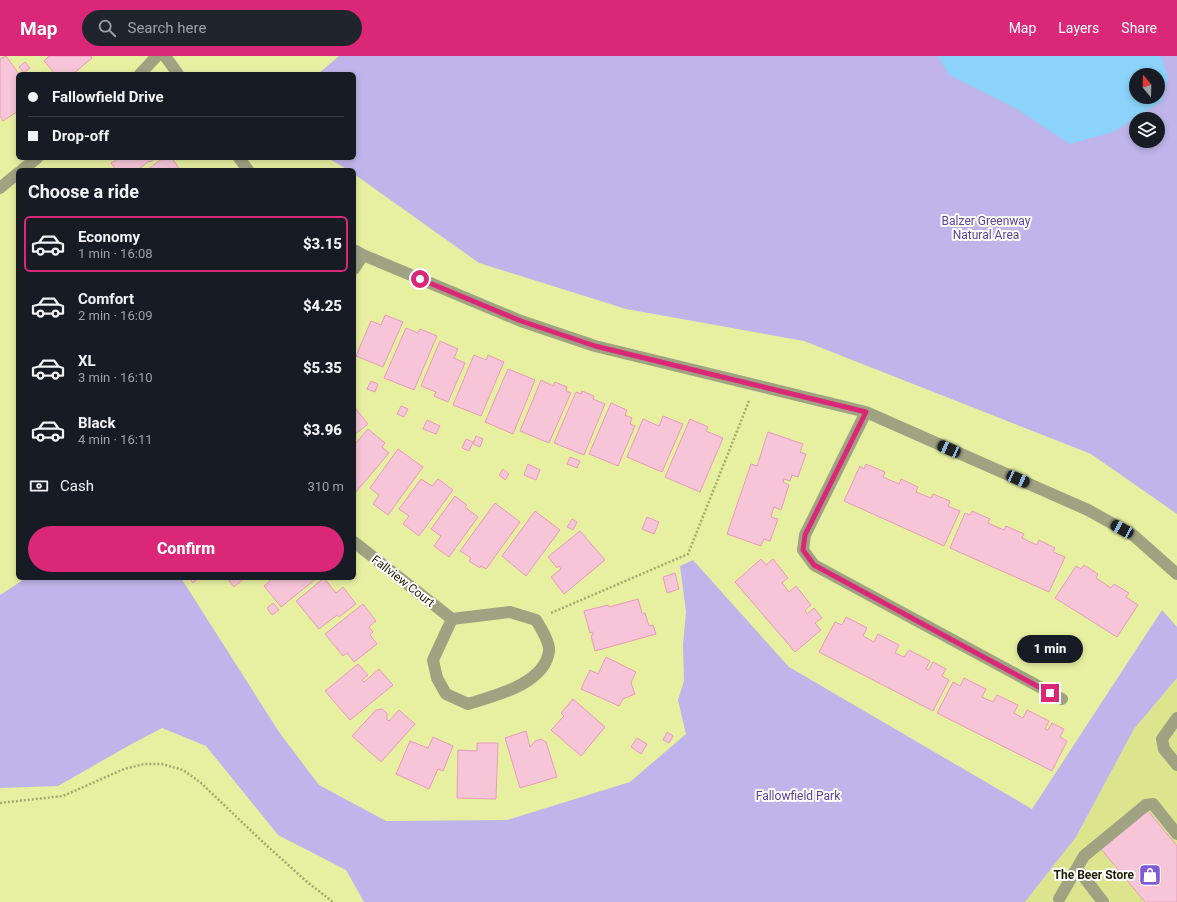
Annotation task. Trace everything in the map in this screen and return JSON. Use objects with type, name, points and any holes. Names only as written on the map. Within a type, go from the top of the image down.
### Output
[{"type":"street","points":[[142,72],[157,56]]},
{"type":"street","points":[[165,56],[177,72]]},
{"type":"street","points":[[24,168],[34,160]]},
{"type":"street","points":[[0,188],[16,175]]},
{"type":"street","points":[[358,253],[521,321],[595,346],[866,412],[1088,510],[1133,535],[1177,574]]},
{"type":"street","points":[[866,412],[805,535],[803,550],[814,565],[1062,699]]},
{"type":"street","name":"Fallview Court","points":[[356,544],[452,619]]},
{"type":"street","points":[[510,612],[536,620],[544,634],[549,650],[544,666],[532,678],[503,693],[468,704],[446,694],[438,678],[433,660],[452,619],[510,612]]},
{"type":"street","points":[[1177,718],[1162,740],[1164,748],[1177,765]]},
{"type":"street","points":[[1058,899],[1084,856],[1146,805],[1153,804],[1177,834]]},
{"type":"street","points":[[1077,868],[1103,902]]},
{"type":"path","points":[[536,620],[688,554],[749,401]]},
{"type":"path","points":[[0,803],[63,796],[124,769],[144,764],[162,764],[183,770],[200,782],[306,881],[333,902]]},
{"type":"shaded area","points":[[1177,678],[1177,902],[1025,902],[1076,837],[1134,729]]},
{"type":"green space","name":"Balzer Greenway Natural Area","points":[[339,56],[1177,56],[1177,514],[1091,454],[804,341],[626,309],[479,263],[356,175],[356,168],[345,168],[331,160],[356,160],[356,72],[320,72]]},
{"type":"green space","name":"Fallowfield Park","points":[[693,560],[789,667],[1032,809],[1162,610],[1177,627],[1177,678],[1134,729],[1076,837],[1025,902],[364,902],[346,870],[278,835],[206,746],[162,728],[58,786],[0,788],[0,595],[23,580],[182,580],[279,732],[319,785],[386,821],[507,820],[630,782],[686,734],[678,700],[684,681],[683,644],[686,612],[680,566]]},
{"type":"water","points":[[938,56],[1161,56],[1165,68],[1129,68],[1129,104],[1157,104],[1145,112],[1129,112],[1129,122],[1113,132],[1070,144],[1017,109],[949,75]]},
{"type":"water","points":[[1165,69],[1168,78],[1165,90]]},
{"type":"building","points":[[6,56],[18,72],[16,72],[16,112],[3,121],[0,116],[0,59]]},
{"type":"building","points":[[49,56],[91,56],[92,58],[75,72],[53,72],[44,61]]},
{"type":"building","points":[[25,62],[30,68],[23,72],[19,67]]},
{"type":"building","points":[[116,160],[153,160],[150,162],[149,161],[140,168],[115,168],[111,163]]},
{"type":"building","points":[[160,160],[173,160],[179,168],[150,168]]},
{"type":"building","points":[[385,315],[403,322],[383,367],[356,356],[371,321],[381,325]]},
{"type":"building","points":[[406,328],[418,333],[420,329],[437,336],[414,390],[384,378]]},
{"type":"building","points":[[440,341],[458,349],[454,358],[465,363],[448,402],[434,396],[436,392],[421,386]]},
{"type":"building","points":[[474,355],[486,360],[488,355],[504,362],[481,416],[453,405]]},
{"type":"building","points":[[508,369],[535,380],[513,434],[485,422]]},
{"type":"building","points":[[541,380],[553,386],[555,382],[567,387],[566,391],[571,393],[549,443],[520,431]]},
{"type":"building","points":[[371,381],[378,384],[375,392],[367,389]]},
{"type":"building","points":[[582,391],[594,396],[593,399],[605,404],[584,455],[554,443],[576,392],[581,394]]},
{"type":"building","points":[[611,403],[627,410],[625,415],[632,418],[630,424],[635,426],[618,466],[589,454]]},
{"type":"building","points":[[401,406],[408,409],[404,417],[397,414]]},
{"type":"building","points":[[356,409],[368,424],[356,433]]},
{"type":"building","points":[[663,416],[683,424],[662,472],[627,457],[643,419],[659,426]]},
{"type":"building","points":[[690,419],[708,427],[706,431],[723,438],[700,492],[665,477]]},
{"type":"building","points":[[427,420],[440,426],[436,434],[423,429]]},
{"type":"building","points":[[368,429],[385,443],[382,447],[389,453],[356,492],[356,443]]},
{"type":"building","points":[[768,432],[803,444],[800,452],[806,454],[798,477],[792,475],[790,481],[784,479],[783,482],[789,485],[781,510],[774,507],[771,517],[778,519],[770,541],[764,539],[761,546],[727,534],[751,464],[757,466]]},
{"type":"building","points":[[476,436],[483,439],[480,447],[473,444]]},
{"type":"building","points":[[466,439],[473,442],[469,451],[462,448]]},
{"type":"building","points":[[398,449],[423,467],[388,515],[373,504],[379,495],[370,488]]},
{"type":"building","points":[[570,457],[580,461],[577,468],[567,464]]},
{"type":"building","points":[[528,464],[540,470],[536,480],[524,475]]},
{"type":"building","points":[[866,464],[885,472],[883,477],[899,484],[901,479],[918,487],[916,492],[931,498],[933,494],[950,501],[948,506],[960,511],[944,546],[844,501],[860,466],[864,469]]},
{"type":"building","points":[[503,469],[509,474],[505,480],[499,475]]},
{"type":"building","points":[[421,479],[432,486],[438,479],[453,490],[419,536],[403,524],[409,516],[399,509]]},
{"type":"building","points":[[455,496],[467,505],[465,507],[478,517],[449,557],[434,546],[441,536],[431,529]]},
{"type":"building","points":[[495,503],[520,522],[486,569],[481,566],[480,568],[469,561],[471,558],[460,551]]},
{"type":"building","points":[[535,511],[560,530],[526,576],[502,556]]},
{"type":"building","points":[[972,511],[990,519],[988,523],[1004,530],[1006,526],[1024,534],[1022,538],[1037,545],[1039,540],[1055,548],[1053,552],[1065,557],[1049,592],[950,548],[965,513],[970,515]]},
{"type":"building","points":[[647,517],[659,522],[654,534],[642,529]]},
{"type":"building","points":[[572,519],[577,522],[573,530],[567,527]]},
{"type":"building","points":[[580,531],[605,560],[564,594],[551,577],[561,569],[559,566],[557,568],[548,557]]},
{"type":"building","points":[[761,559],[766,565],[773,559],[788,578],[782,583],[789,592],[796,586],[811,605],[805,610],[807,614],[814,608],[822,618],[815,623],[821,630],[795,652],[735,582]]},
{"type":"building","points":[[1084,565],[1098,574],[1096,578],[1111,588],[1114,584],[1129,593],[1126,597],[1138,605],[1117,637],[1055,598],[1076,566],[1081,569]]},
{"type":"building","points":[[675,573],[679,589],[667,593],[663,577]]},
{"type":"building","points":[[229,580],[243,580],[234,587]]},
{"type":"building","points":[[269,580],[315,580],[281,607],[264,586],[270,581]]},
{"type":"building","points":[[322,580],[326,580],[336,593],[343,587],[356,604],[339,617],[337,615],[319,629],[296,601]]},
{"type":"building","points":[[638,599],[642,613],[645,613],[649,626],[653,625],[656,634],[595,651],[591,636],[593,635],[593,632],[590,633],[584,611],[608,605],[609,607]]},
{"type":"building","points":[[273,603],[279,610],[272,615],[267,608]]},
{"type":"building","points":[[363,604],[376,621],[369,627],[373,632],[370,635],[377,644],[354,662],[347,653],[343,656],[325,634]]},
{"type":"building","points":[[846,617],[867,628],[863,636],[874,642],[878,634],[899,645],[895,653],[904,657],[909,650],[930,661],[926,669],[929,670],[933,662],[946,669],[942,676],[949,680],[933,711],[819,652],[835,622],[842,625]]},
{"type":"building","points":[[606,657],[636,672],[631,683],[635,694],[623,699],[619,706],[581,689],[590,670],[598,674]]},
{"type":"building","points":[[358,664],[368,675],[362,680],[364,682],[379,669],[393,685],[350,720],[325,691]]},
{"type":"building","points":[[964,678],[986,689],[982,697],[993,702],[997,695],[1018,705],[1014,713],[1023,718],[1027,710],[1049,721],[1045,729],[1048,730],[1052,723],[1064,729],[1060,737],[1067,741],[1052,771],[937,713],[953,682],[960,686]]},
{"type":"building","points":[[573,699],[605,727],[581,756],[551,730],[564,716],[561,713]]},
{"type":"building","points":[[382,709],[387,713],[387,720],[389,721],[399,710],[415,724],[381,762],[352,736],[376,710]]},
{"type":"building","points":[[526,731],[530,747],[535,741],[541,739],[546,742],[557,777],[520,788],[505,738]]},
{"type":"building","points":[[667,732],[673,736],[669,743],[663,740]]},
{"type":"building","points":[[433,737],[453,746],[443,771],[438,769],[429,789],[396,774],[410,741],[428,748]]},
{"type":"building","points":[[637,738],[647,744],[641,754],[631,747]]},
{"type":"building","points":[[477,743],[498,743],[496,799],[457,798],[458,750],[477,751]]},
{"type":"building","name":"The Beer Store","points":[[1148,811],[1177,846],[1177,902],[1145,902],[1101,849]]},
{"type":"place","name":"The Beer Store","points":[[1150,875]]},
{"type":"route","points":[[420,279],[521,321],[595,346],[866,412],[805,535],[803,550],[814,565],[1050,693]]}]
